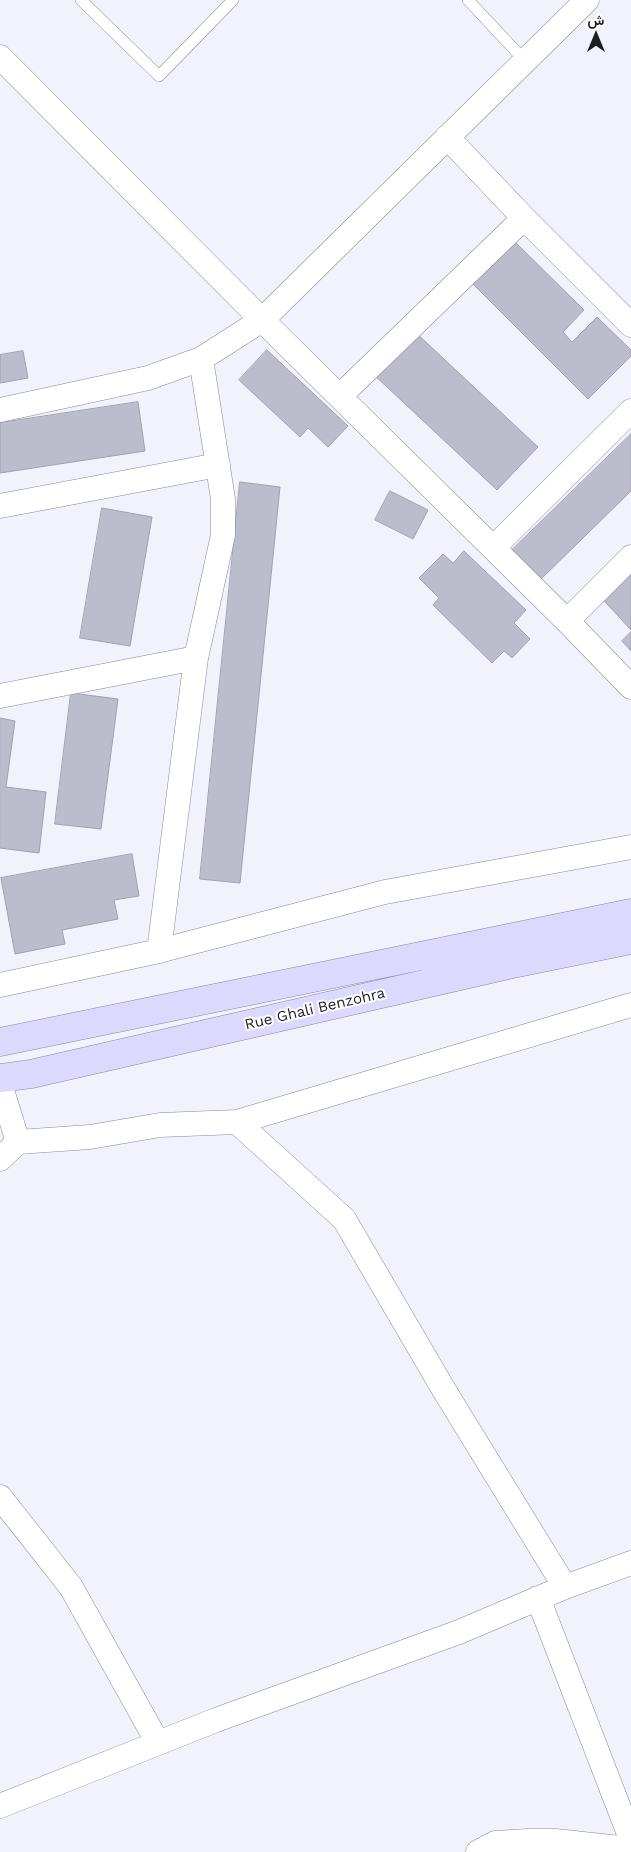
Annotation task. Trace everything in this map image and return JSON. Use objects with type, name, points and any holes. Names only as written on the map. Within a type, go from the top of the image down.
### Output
[{"type":"main road","name":"Rue Ghali Benzohra","points":[[0,1042],[631,913]]},
{"type":"main road","name":"Rue Ghali Benzohra","points":[[0,1078],[31,1074],[502,966],[631,940]]},
{"type":"street","points":[[0,410],[148,378],[201,360],[262,320],[587,0]]},
{"type":"street","points":[[0,58],[567,621],[631,687]]},
{"type":"street","points":[[447,137],[524,218],[631,325]]},
{"type":"street","points":[[340,396],[524,218]]},
{"type":"street","points":[[159,951],[196,658],[223,535],[223,499],[201,360]]},
{"type":"street","points":[[493,548],[631,411]]},
{"type":"street","points":[[0,506],[218,465]]},
{"type":"street","points":[[567,621],[631,557]]},
{"type":"street","points":[[0,696],[196,658]]},
{"type":"street","points":[[0,985],[159,951],[385,892],[631,847]]},
{"type":"street","points":[[0,1159],[18,1142],[90,1137],[160,1125],[237,1122],[631,1005]]},
{"type":"street","points":[[0,1084],[18,1142]]},
{"type":"street","points":[[237,1122],[344,1219],[444,1390],[566,1587]]},
{"type":"street","points":[[0,1497],[70,1587],[158,1743]]},
{"type":"street","points":[[0,1806],[158,1743],[459,1632],[538,1598],[631,1563]]},
{"type":"street","points":[[538,1598],[631,1839]]},
{"type":"street","points":[[478,1852],[495,1843],[631,1849]]},
{"type":"lane","points":[[81,0],[159,76],[233,0]]},
{"type":"lane","points":[[468,0],[525,61]]},
{"type":"building","points":[[508,235],[584,310],[563,332],[572,342],[597,317],[631,350],[631,356],[588,399],[466,277]]},
{"type":"building","points":[[413,330],[538,447],[497,490],[372,373]]},
{"type":"building","points":[[267,350],[348,426],[328,447],[308,428],[300,437],[239,380]]},
{"type":"building","points":[[23,351],[28,378],[0,383],[0,355]]},
{"type":"building","points":[[138,402],[145,451],[0,473],[0,423]]},
{"type":"building","points":[[631,434],[631,491],[538,582],[509,553]]},
{"type":"building","points":[[240,482],[280,487],[240,883],[200,879]]},
{"type":"building","points":[[390,491],[428,510],[413,539],[375,520]]},
{"type":"building","points":[[102,508],[152,517],[130,646],[80,638]]},
{"type":"building","points":[[464,551],[526,610],[514,623],[530,639],[512,658],[504,651],[492,663],[433,605],[439,598],[419,578],[443,554],[453,563]]},
{"type":"building","points":[[631,562],[631,630],[597,593]]},
{"type":"building","points":[[631,632],[631,651],[622,641]]},
{"type":"building","points":[[71,693],[118,699],[101,829],[55,824]]},
{"type":"building","points":[[0,718],[15,721],[6,787],[46,792],[39,853],[0,848]]},
{"type":"building","points":[[132,854],[139,896],[114,900],[118,919],[62,930],[65,944],[15,954],[1,878]]}]
